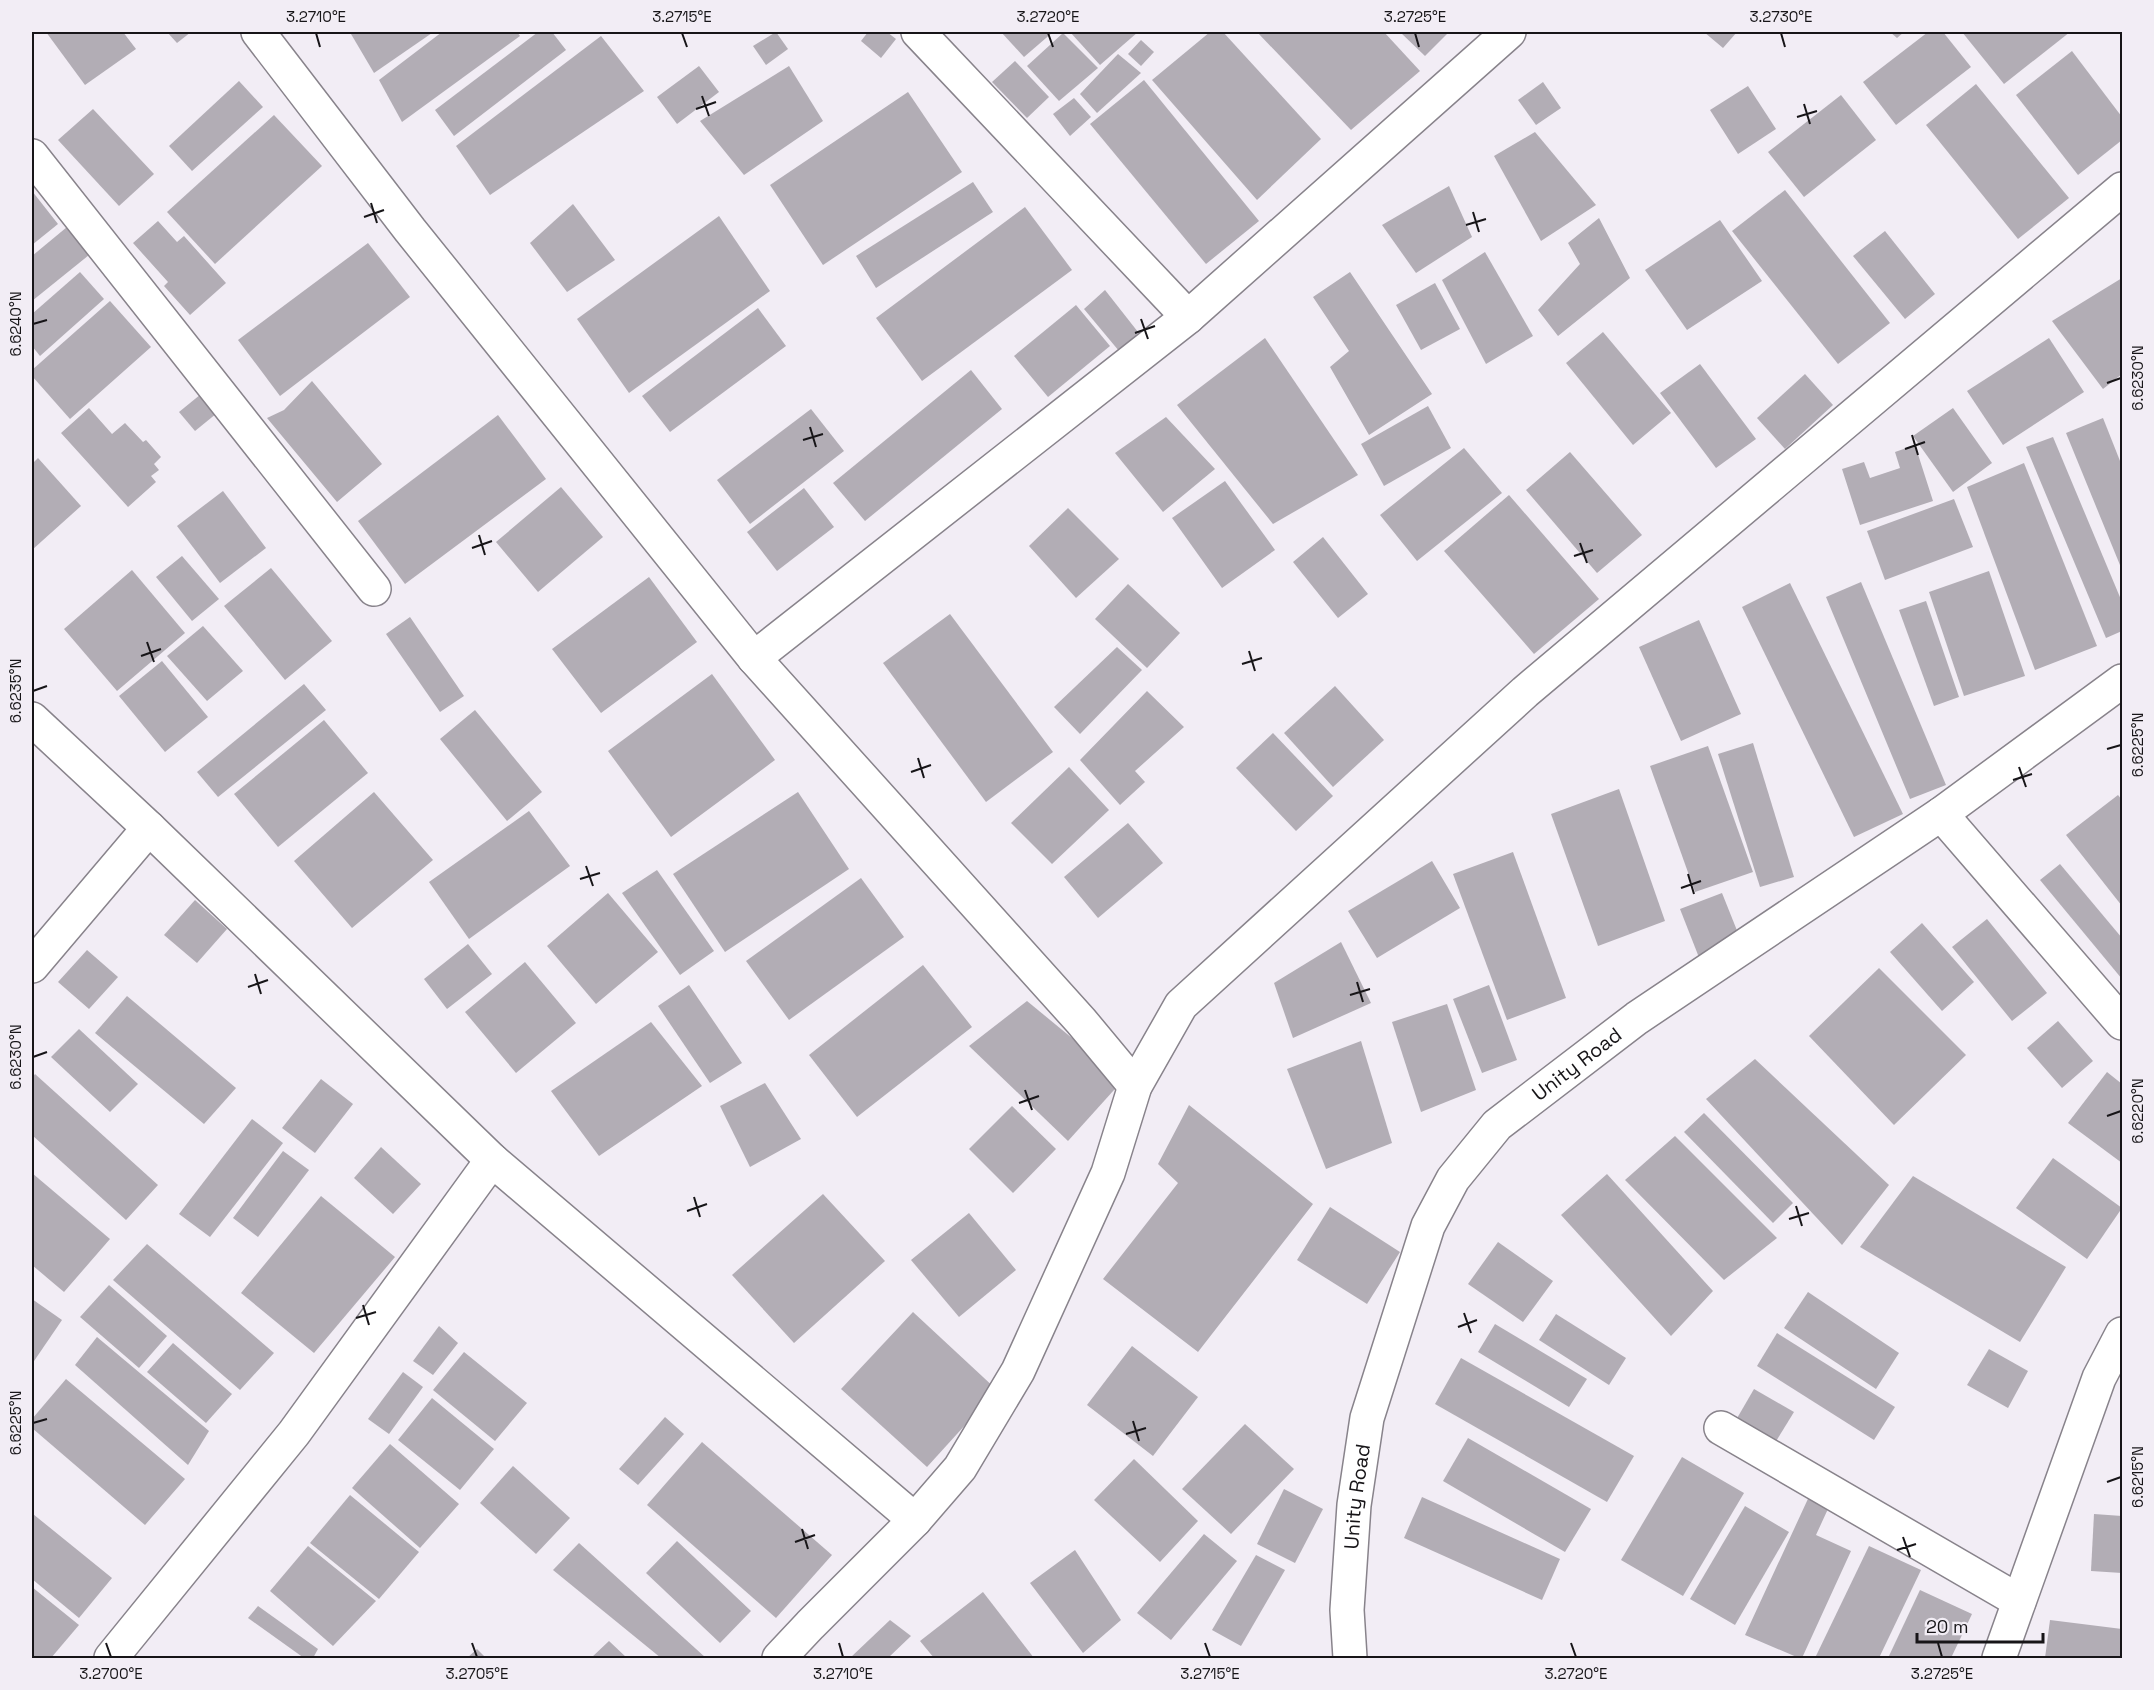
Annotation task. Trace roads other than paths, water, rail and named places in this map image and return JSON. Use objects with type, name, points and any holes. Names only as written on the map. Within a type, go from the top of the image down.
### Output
[{"type":"street","points":[[258,32],[410,230],[754,658],[1081,1021],[1135,1086]]},
{"type":"street","points":[[918,32],[1188,317]]},
{"type":"street","points":[[754,658],[1188,317],[1509,32]]},
{"type":"street","points":[[32,156],[374,589]]},
{"type":"street","points":[[779,1659],[915,1520],[960,1468],[1018,1371],[1108,1173],[1135,1086],[1181,1005],[1525,692],[2122,189]]},
{"type":"street","name":"Unity Road","points":[[1350,1659],[1348,1599],[1354,1505],[1367,1418],[1428,1226],[1453,1179],[1497,1125],[1637,1018],[1941,814],[2122,681]]},
{"type":"street","points":[[32,719],[149,828],[492,1160],[915,1520]]},
{"type":"street","points":[[1941,814],[2122,1023]]},
{"type":"street","points":[[32,966],[149,828]]},
{"type":"street","points":[[111,1659],[294,1433],[492,1160]]},
{"type":"street","points":[[1999,1659],[2099,1378],[2122,1334]]},
{"type":"street","points":[[1721,1428],[2019,1601]]}]
